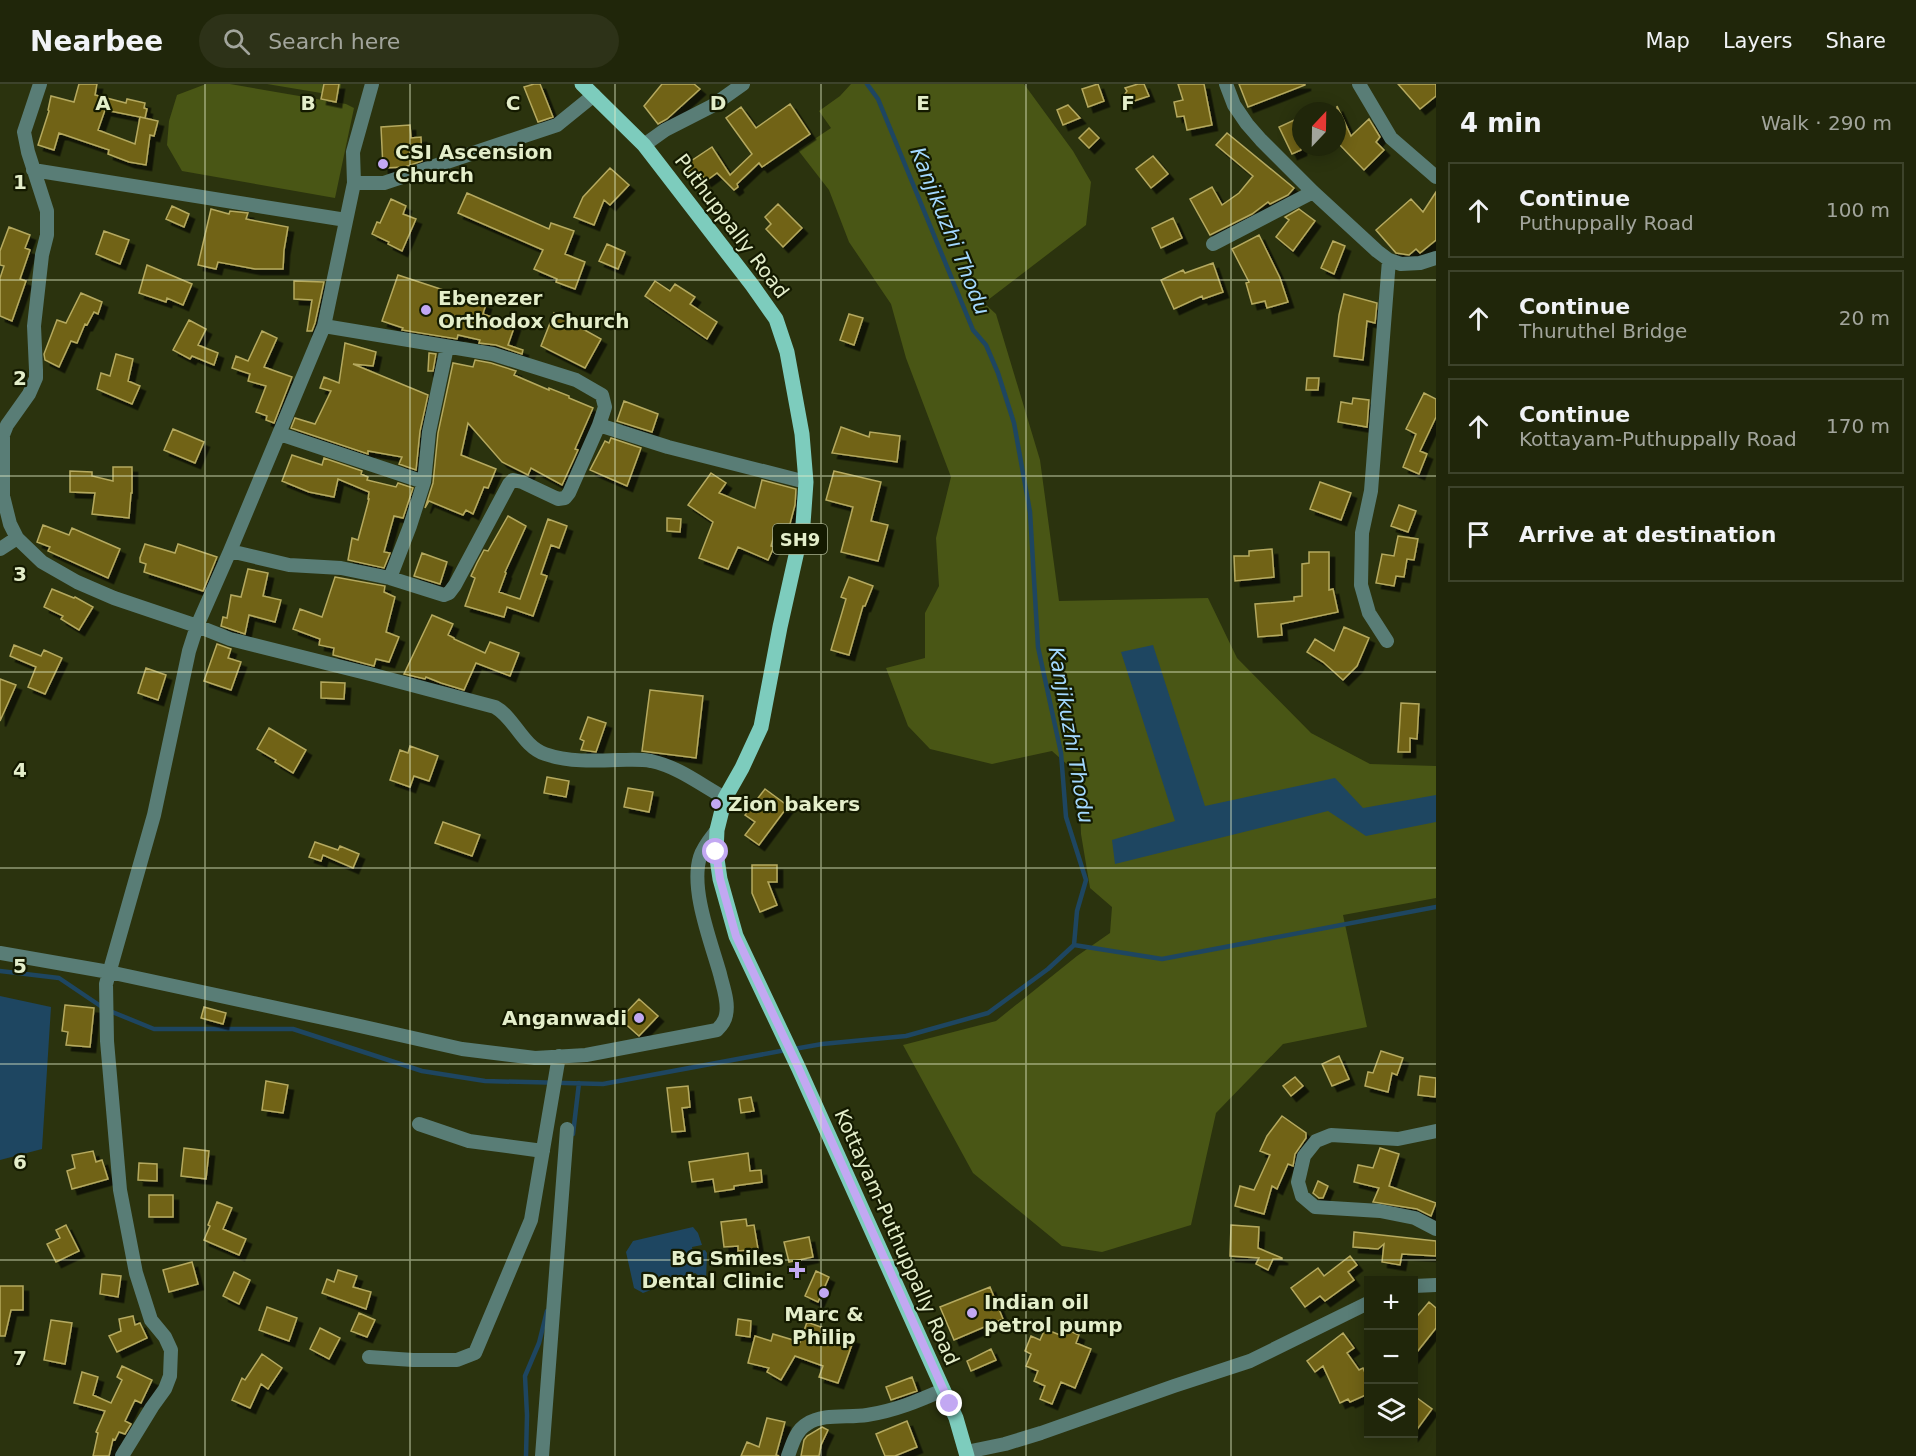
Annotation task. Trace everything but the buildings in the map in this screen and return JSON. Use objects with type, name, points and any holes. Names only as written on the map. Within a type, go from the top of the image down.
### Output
[{"type":"main road","name":"Puthuppally Road","points":[[582,84],[644,145],[752,285],[776,319],[787,352],[802,434],[806,482],[803,524],[777,639],[761,727],[725,798],[717,830],[716,852],[720,879],[736,936],[799,1069]]},
{"type":"main road","name":"Kottayam-Puthuppally Road","points":[[799,1069],[956,1418],[967,1454]]},
{"type":"street","points":[[40,84],[24,132],[33,170],[47,212],[47,235],[42,255],[34,326],[36,378],[29,394],[2,436],[3,496],[10,524],[17,538],[42,562],[77,582],[114,598],[230,639],[483,703],[501,710],[533,748],[542,753],[556,758],[578,760],[652,761],[680,771],[725,798]]},
{"type":"street","points":[[122,1456],[165,1389],[170,1376],[171,1350],[165,1337],[151,1320],[136,1274],[120,1190],[107,1041],[107,978],[154,815],[189,651],[197,626],[280,435],[324,326],[354,183],[353,152],[372,84]]},
{"type":"street","points":[[644,145],[743,84]]},
{"type":"street","points":[[1226,84],[1234,105],[1247,124],[1313,192],[1389,260],[1401,264],[1420,263],[1436,258]]},
{"type":"street","points":[[1359,84],[1391,138],[1436,177]]},
{"type":"street","points":[[354,183],[384,183],[557,125],[594,95]]},
{"type":"street","points":[[33,170],[346,220]]},
{"type":"street","points":[[1213,244],[1313,192]]},
{"type":"street","points":[[1387,641],[1369,613],[1361,585],[1362,533],[1371,491],[1389,260]]},
{"type":"street","points":[[230,551],[289,565],[341,568],[390,578],[438,595],[449,593],[513,480],[558,499],[565,498],[605,407],[602,395],[576,380],[493,354],[324,326]]},
{"type":"street","points":[[390,578],[424,482],[429,432],[447,347]]},
{"type":"street","points":[[599,425],[668,447],[806,482]]},
{"type":"street","points":[[280,435],[424,482]]},
{"type":"street","points":[[0,549],[17,538]]},
{"type":"street","points":[[0,953],[27,956],[107,978],[342,1022],[462,1049],[535,1058],[586,1055],[717,1030],[722,1024],[727,1006],[701,909],[698,885],[699,858],[706,843],[717,830]]},
{"type":"street","points":[[369,1357],[457,1360],[475,1353],[531,1220],[559,1056]]},
{"type":"street","points":[[419,1124],[469,1141],[543,1151]]},
{"type":"street","points":[[542,1456],[567,1129]]},
{"type":"street","points":[[1436,1131],[1398,1138],[1331,1135],[1316,1141],[1304,1156],[1298,1182],[1302,1196],[1316,1207],[1380,1211],[1415,1218],[1436,1228]]},
{"type":"street","points":[[1418,1286],[1436,1285]]},
{"type":"street","points":[[967,1454],[1041,1433],[1251,1361],[1364,1305]]},
{"type":"street","points":[[788,1456],[798,1432],[807,1424],[822,1418],[868,1415],[906,1406],[943,1390]]},
{"type":"green space","points":[[206,84],[230,84],[346,104],[354,108],[335,198],[182,171],[167,145],[169,121],[177,95]]},
{"type":"green space","points":[[267,84],[341,84],[339,96]]},
{"type":"green space","points":[[851,84],[1024,84],[1073,151],[1091,182],[1086,225],[984,303],[996,314],[1040,460],[1059,601],[1208,598],[1237,658],[1311,733],[1370,764],[1436,766],[1436,898],[1343,915],[1367,1027],[1283,1044],[1216,1113],[1191,1225],[1102,1252],[1062,1246],[973,1173],[903,1045],[996,1021],[1077,956],[1110,933],[1112,907],[1090,888],[1081,834],[1079,775],[1052,751],[992,764],[930,749],[908,726],[886,668],[925,658],[925,613],[939,586],[936,538],[951,477],[906,358],[891,304],[849,242],[829,190],[798,150],[831,128],[819,111],[840,96]]},
{"type":"water","points":[[1153,645],[1205,806],[1335,778],[1363,808],[1436,795],[1436,822],[1366,836],[1328,811],[1115,864],[1112,840],[1175,821],[1121,652]]},
{"type":"water","points":[[0,996],[51,1007],[42,1149],[0,1160]]},
{"type":"water","points":[[693,1227],[702,1245],[692,1247],[693,1253],[705,1250],[707,1253],[706,1281],[695,1273],[643,1293],[634,1288],[626,1252],[633,1241]]},
{"type":"waterway","name":"Kanjikuzhi Thodu","points":[[794,1049],[906,1036],[988,1013],[1048,969],[1074,945],[1077,911],[1086,880],[1066,817],[1061,753],[1038,647],[1030,512],[1014,423],[998,373],[986,345],[973,330],[878,99],[867,84]]},
{"type":"waterway","points":[[1074,945],[1162,959],[1436,907]]},
{"type":"waterway","name":"Kanjikuzhi Thodu","points":[[0,971],[59,978],[105,1009],[154,1029],[293,1029],[422,1071],[485,1081],[603,1084],[786,1050]]},
{"type":"waterway","points":[[573,1134],[579,1083]]},
{"type":"waterway","points":[[526,1456],[525,1376],[539,1343],[547,1311]]},
{"type":"place","name":"CSI Ascension Church","points":[[383,164]]},
{"type":"place","name":"Ebenezer Orthodox Church","points":[[426,310]]},
{"type":"place","name":"Zion bakers","points":[[716,804]]},
{"type":"place","name":"Anganwadi","points":[[639,1018]]},
{"type":"place","name":"BG Smiles Dental Clinic","points":[[797,1270]]},
{"type":"place","name":"Marc & Philip","points":[[824,1293]]},
{"type":"place","name":"Indian oil petrol pump","points":[[972,1313]]},
{"type":"route","points":[[716,852],[720,879],[736,936],[799,1069],[950,1404]]}]
